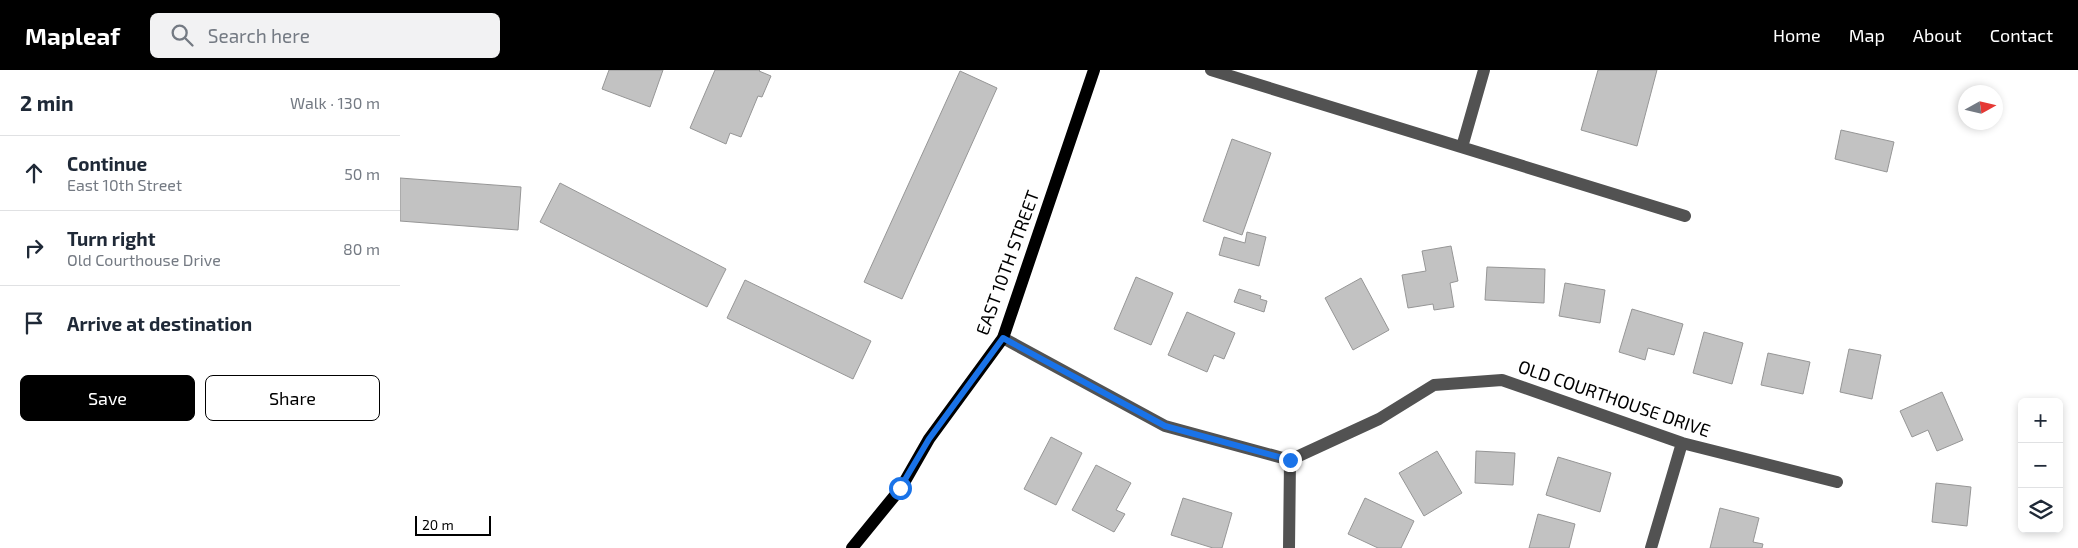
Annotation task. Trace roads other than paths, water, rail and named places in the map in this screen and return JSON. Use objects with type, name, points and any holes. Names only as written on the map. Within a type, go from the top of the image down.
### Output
[{"type":"main road","name":"EAST 10TH STREET","points":[[852,548],[900,488],[929,439],[1003,338],[1094,70]]},
{"type":"street","points":[[1211,70],[1227,72],[1686,216]]},
{"type":"street","points":[[1462,147],[1484,70]]},
{"type":"street","points":[[1003,338],[1165,426],[1290,460],[1289,548]]},
{"type":"street","name":"OLD COURTHOUSE DRIVE","points":[[1290,460],[1379,419],[1434,385],[1502,380],[1682,443],[1837,482]]},
{"type":"street","points":[[1651,548],[1682,443]]}]
